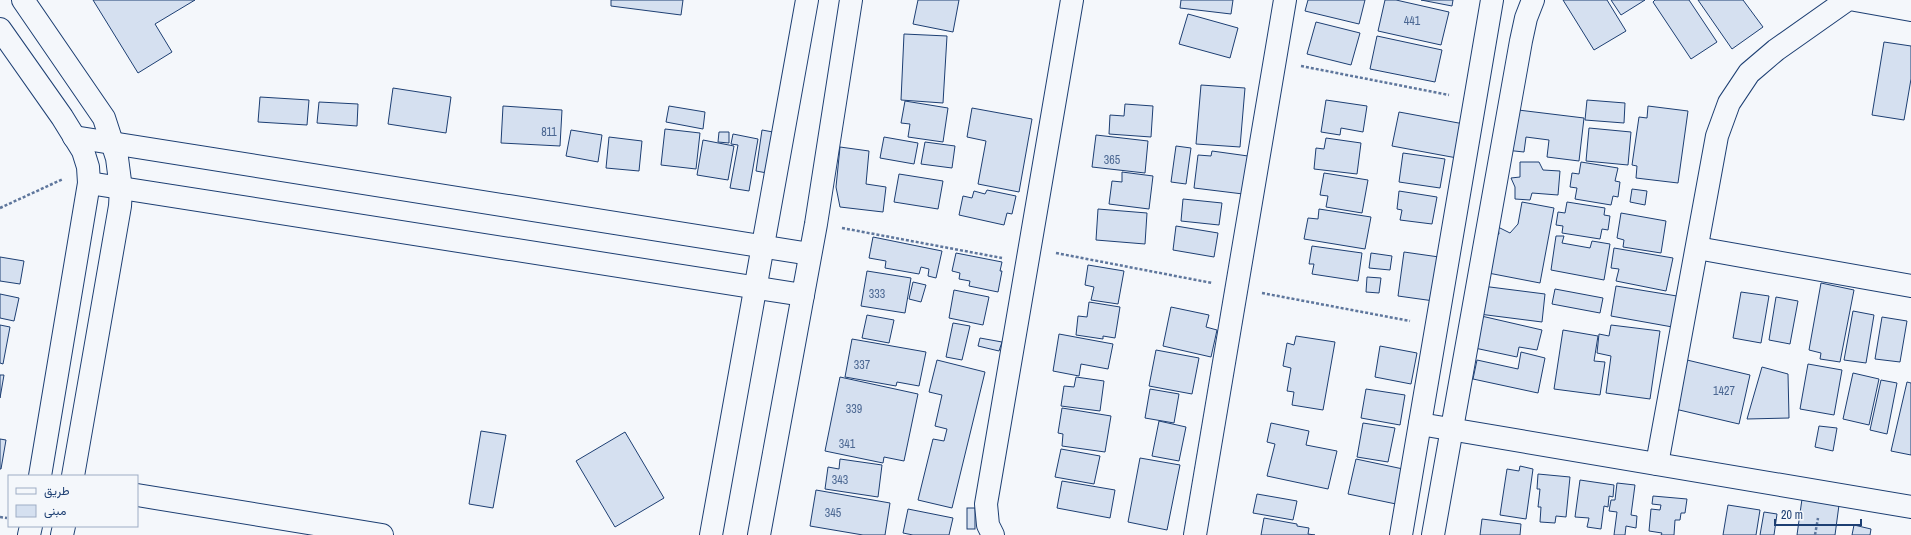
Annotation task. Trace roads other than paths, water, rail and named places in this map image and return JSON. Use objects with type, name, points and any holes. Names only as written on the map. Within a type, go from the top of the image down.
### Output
[{"type":"street","points":[[23,0],[104,118],[114,144],[120,174],[120,206],[73,475]]},
{"type":"street","points":[[711,535],[807,0]]},
{"type":"street","points":[[759,535],[816,224],[851,0]]},
{"type":"street","points":[[993,535],[988,525],[986,504],[1072,0]]},
{"type":"street","points":[[1195,535],[1285,0]]},
{"type":"street","points":[[1400,535],[1492,0]]},
{"type":"street","points":[[1433,535],[1521,41],[1526,18],[1533,0]]},
{"type":"street","points":[[1657,464],[1717,136],[1729,103],[1749,73],[1776,50],[1847,0]]},
{"type":"street","points":[[1855,0],[1911,10]]},
{"type":"street","points":[[0,28],[83,151],[88,175],[40,475]]},
{"type":"street","points":[[74,137],[810,254]]},
{"type":"street","points":[[88,175],[121,189],[803,295]]},
{"type":"street","points":[[1697,248],[1911,286]]},
{"type":"street","points":[[1420,424],[1911,507]]},
{"type":"street","points":[[138,495],[382,535]]}]
